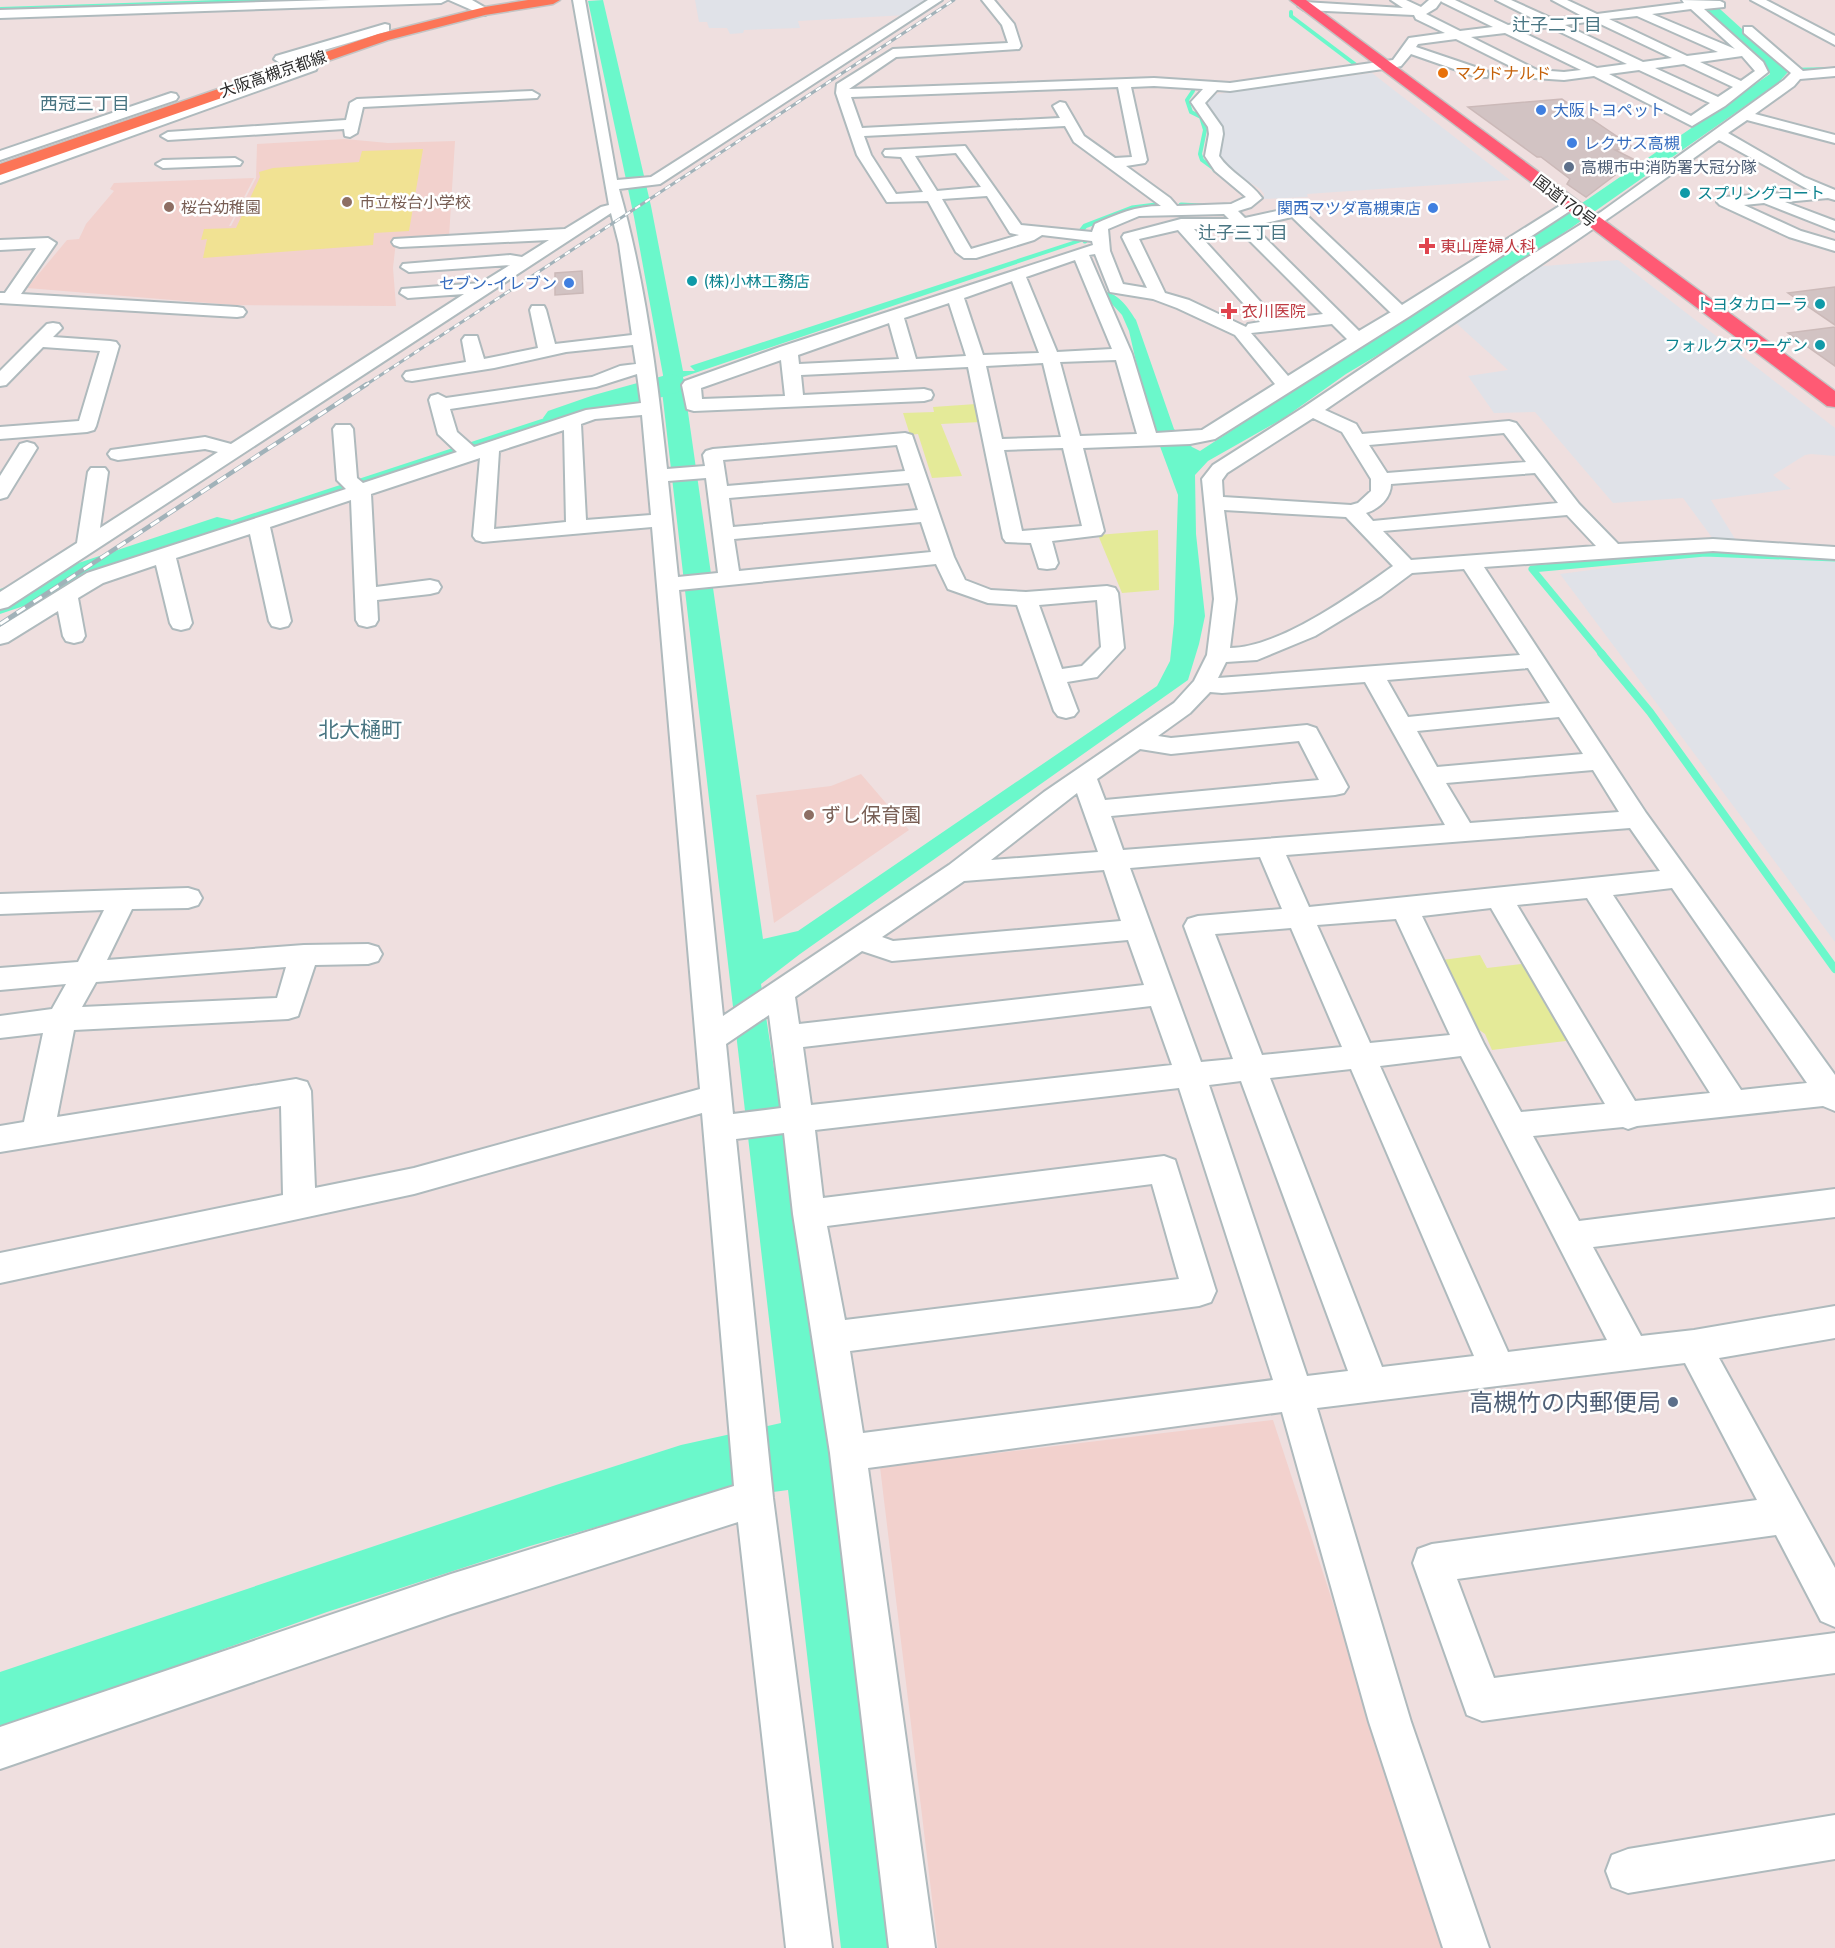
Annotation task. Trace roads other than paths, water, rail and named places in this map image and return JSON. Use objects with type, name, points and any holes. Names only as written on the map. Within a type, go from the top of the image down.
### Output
[{"type":"highway","name":"国道170号","points":[[1300,3],[1835,402]]},
{"type":"main road","name":"大阪高槻京都線","points":[[0,163],[65,143],[384,33],[515,0]]},
{"type":"main road","name":"大阪高槻京都線","points":[[481,9],[553,0]]},
{"type":"main road","name":"大阪高槻京都線","points":[[0,170],[65,143]]},
{"type":"street","points":[[0,14],[223,4],[441,0]]},
{"type":"street","points":[[455,0],[481,9]]},
{"type":"street","points":[[579,0],[618,184],[617,207],[627,244],[662,476],[660,520],[673,585],[721,1032],[754,1498],[809,1948]]},
{"type":"street","points":[[618,184],[655,181],[936,0]]},
{"type":"street","points":[[988,0],[1008,24],[1015,46],[893,53],[842,87],[864,154],[892,199],[991,191]]},
{"type":"street","points":[[1397,0],[1421,12]]},
{"type":"street","points":[[1300,3],[1421,12],[1432,6],[1436,0]]},
{"type":"street","points":[[1446,0],[1596,72],[1692,122],[1762,72],[1759,65],[1738,53],[1638,12]]},
{"type":"street","points":[[1502,0],[1720,103]]},
{"type":"street","points":[[1558,0],[1742,86]]},
{"type":"street","points":[[1757,0],[1834,40]]},
{"type":"street","points":[[843,93],[916,95],[984,93],[1048,86],[1154,82],[1243,87],[1397,63],[1413,41],[1693,3],[1723,8],[1795,71],[1835,72]]},
{"type":"street","points":[[1693,3],[1738,53]]},
{"type":"street","points":[[1421,12],[1420,16],[1534,75],[1564,76],[1738,53]]},
{"type":"street","points":[[1790,29],[1810,28]]},
{"type":"street","points":[[1750,32],[1770,30]]},
{"type":"street","points":[[0,179],[330,60],[384,33]]},
{"type":"street","points":[[0,156],[302,51],[384,33]]},
{"type":"street","points":[[1409,49],[1482,74]]},
{"type":"street","points":[[721,1032],[958,872],[1084,777],[1182,708],[1204,684],[1218,655],[1225,598],[1212,479],[1220,469],[1311,411],[1593,222],[1744,115],[1795,71]]},
{"type":"street","points":[[1112,163],[1140,160],[1124,83]]},
{"type":"street","points":[[1048,86],[1079,139],[1165,201],[1171,209]]},
{"type":"street","points":[[1213,87],[1198,102],[1200,110],[1212,120],[1216,131],[1211,152],[1213,159],[1254,198],[1249,204],[1228,209],[1171,209],[1136,212],[1100,227],[1098,241],[1116,288],[1156,295],[1183,304],[1241,332],[1282,381],[1290,384]]},
{"type":"street","points":[[163,164],[287,123],[351,128],[357,103],[532,95]]},
{"type":"street","points":[[221,99],[250,106]]},
{"type":"street","points":[[204,134],[221,99]]},
{"type":"street","points":[[1744,115],[1835,139]]},
{"type":"street","points":[[857,132],[926,124],[998,120],[1069,122]]},
{"type":"street","points":[[1717,133],[1799,180],[1832,194]]},
{"type":"street","points":[[168,136],[204,134]]},
{"type":"street","points":[[204,134],[215,148],[235,162]]},
{"type":"street","points":[[864,154],[960,149],[1016,230],[1070,234],[1098,241]]},
{"type":"street","points":[[905,152],[964,252],[970,255],[1028,237],[1038,231]]},
{"type":"street","points":[[1832,194],[1725,202],[1795,234],[1835,246]]},
{"type":"street","points":[[1764,199],[1835,226]]},
{"type":"street","points":[[994,445],[1190,438],[1208,435],[1571,205]]},
{"type":"street","points":[[10,593],[236,451],[606,210],[617,207]]},
{"type":"street","points":[[1228,209],[1353,335],[1359,338]]},
{"type":"street","points":[[1156,295],[1157,292],[1130,237],[1181,224],[1241,224],[1295,212],[1396,308],[1404,312]]},
{"type":"street","points":[[1181,224],[1272,325]]},
{"type":"street","points":[[400,242],[571,233]]},
{"type":"street","points":[[924,395],[694,405],[691,385],[1080,253],[1088,250],[1098,241]]},
{"type":"street","points":[[0,245],[48,243],[4,298]]},
{"type":"street","points":[[1080,253],[1123,354],[1151,439]]},
{"type":"street","points":[[409,267],[510,260],[526,263]]},
{"type":"street","points":[[956,295],[976,361],[1013,538],[1094,531],[1050,357],[1020,280],[1015,275]]},
{"type":"street","points":[[408,293],[488,288]]},
{"type":"street","points":[[4,298],[237,312]]},
{"type":"street","points":[[0,381],[75,304]]},
{"type":"street","points":[[538,310],[548,351]]},
{"type":"street","points":[[892,317],[897,321],[909,364]]},
{"type":"street","points":[[1241,332],[1272,325],[1336,318]]},
{"type":"street","points":[[412,376],[548,351],[641,339]]},
{"type":"street","points":[[471,340],[476,366]]},
{"type":"street","points":[[0,433],[87,426],[110,346],[40,342]]},
{"type":"street","points":[[786,351],[789,354],[795,401]]},
{"type":"street","points":[[791,370],[1123,354]]},
{"type":"street","points":[[648,388],[626,370],[596,382],[439,403],[448,434],[471,450],[490,453],[483,536],[660,520]]},
{"type":"street","points":[[0,637],[95,578],[260,525],[355,487],[593,414],[648,388]]},
{"type":"street","points":[[1213,503],[1352,511],[1365,507],[1381,493],[1381,479],[1359,440],[1349,428],[1334,419],[1311,411]]},
{"type":"street","points":[[569,422],[573,426],[576,527]]},
{"type":"street","points":[[1359,440],[1509,427],[1572,508],[1613,551]]},
{"type":"street","points":[[343,429],[355,487],[367,620]]},
{"type":"street","points":[[723,580],[724,534],[718,493],[709,472],[713,454],[904,439],[943,557],[956,584],[987,596],[1026,599],[1107,593],[1113,648],[1089,672],[1054,677]]},
{"type":"street","points":[[118,454],[205,443],[236,451]]},
{"type":"street","points":[[0,451],[27,448],[0,493]]},
{"type":"street","points":[[1381,479],[1540,467]]},
{"type":"street","points":[[87,546],[98,472]]},
{"type":"street","points":[[662,476],[709,472]]},
{"type":"street","points":[[718,493],[916,476]]},
{"type":"street","points":[[1368,528],[1388,524],[1572,508]]},
{"type":"street","points":[[1352,511],[1406,567]]},
{"type":"street","points":[[724,534],[929,515]]},
{"type":"street","points":[[260,525],[280,621]]},
{"type":"street","points":[[1040,536],[1047,563]]},
{"type":"street","points":[[1218,655],[1249,655],[1306,631],[1373,591],[1406,567],[1713,545],[1835,553]]},
{"type":"street","points":[[165,556],[182,623]]},
{"type":"street","points":[[673,585],[943,557]]},
{"type":"street","points":[[1470,562],[1637,819],[1833,1096]]},
{"type":"street","points":[[366,595],[430,587]]},
{"type":"street","points":[[66,596],[74,636]]},
{"type":"street","points":[[1026,599],[1066,711]]},
{"type":"street","points":[[1204,684],[1222,686],[1535,662]]},
{"type":"street","points":[[1372,674],[1463,834]]},
{"type":"street","points":[[1401,725],[1566,709]]},
{"type":"street","points":[[1096,809],[1335,787],[1307,734],[1171,746],[1136,740]]},
{"type":"street","points":[[1430,776],[1600,761]]},
{"type":"street","points":[[1084,777],[1190,1074],[1295,1395],[1390,1722],[1466,1948]]},
{"type":"street","points":[[958,872],[1637,819]]},
{"type":"street","points":[[1270,849],[1498,1370]]},
{"type":"street","points":[[1371,1385],[1198,926],[1405,908],[1679,878]]},
{"type":"street","points":[[1595,888],[1733,1103]]},
{"type":"street","points":[[38,1132],[61,1020],[88,972],[123,898]]},
{"type":"street","points":[[0,904],[123,898],[188,898]]},
{"type":"street","points":[[1498,898],[1628,1116]]},
{"type":"street","points":[[1405,908],[1469,1044],[1632,1354]]},
{"type":"street","points":[[858,939],[892,951],[1140,929]]},
{"type":"street","points":[[0,979],[304,955],[368,954]]},
{"type":"street","points":[[0,1027],[61,1020],[288,1008],[304,955]]},
{"type":"street","points":[[777,994],[787,1037],[794,1120],[848,1453],[912,1948]]},
{"type":"street","points":[[787,1037],[1162,994]]},
{"type":"street","points":[[0,1268],[726,1117],[794,1120],[1469,1044]]},
{"type":"street","points":[[0,1139],[296,1091],[300,1206]]},
{"type":"street","points":[[1512,1126],[1628,1116],[1733,1103],[1833,1096]]},
{"type":"street","points":[[808,1214],[1164,1169],[1199,1290],[831,1338]]},
{"type":"street","points":[[1569,1236],[1835,1203]]},
{"type":"street","points":[[848,1453],[1371,1385],[1694,1346],[1835,1322]]},
{"type":"street","points":[[1694,1346],[1835,1607]]},
{"type":"street","points":[[0,1748],[462,1590],[754,1498]]},
{"type":"street","points":[[1785,1515],[1432,1563],[1482,1700],[1835,1653]]},
{"type":"street","points":[[1628,1870],[1835,1837]]},
{"type":"waterway","points":[[1291,12],[1291,16],[1356,65]]},
{"type":"waterway","points":[[1193,91],[1187,100],[1191,112],[1201,117],[1205,130],[1200,154],[1202,160],[1217,171]]},
{"type":"waterway","points":[[1215,170],[1223,176]]},
{"type":"waterway","points":[[1085,241],[1081,231],[1085,226],[1132,208],[1156,205]]},
{"type":"waterway","points":[[1181,205],[1201,206]]},
{"type":"waterway","points":[[560,418],[670,384]]},
{"type":"waterway","points":[[0,602],[217,528]]},
{"type":"waterway","points":[[1603,655],[1532,569],[1705,553],[1835,558]]},
{"type":"waterway","points":[[1601,653],[1650,712],[1835,969]]},
{"type":"railway","points":[[364,386],[954,0]]},
{"type":"railway","points":[[0,624],[367,384]]},
{"type":"place","name":"マクドナルド","points":[[1443,73]]},
{"type":"place","name":"大阪トヨペット","points":[[1541,110]]},
{"type":"place","name":"レクサス高槻","points":[[1572,143]]},
{"type":"place","name":"高槻市中消防署大冠分隊","points":[[1569,167]]},
{"type":"place","name":"スプリングコート","points":[[1685,193]]},
{"type":"place","name":"市立桜台小学校","points":[[347,202]]},
{"type":"place","name":"桜台幼稚園","points":[[169,207]]},
{"type":"place","name":"関西マツダ高槻東店","points":[[1433,208]]},
{"type":"place","name":"東山産婦人科","points":[[1427,246]]},
{"type":"place","name":"(株)小林工務店","points":[[692,281]]},
{"type":"place","name":"セブン-イレブン","points":[[569,283]]},
{"type":"place","name":"トヨタカローラ","points":[[1820,304]]},
{"type":"place","name":"衣川医院","points":[[1229,311]]},
{"type":"place","name":"フォルクスワーゲン","points":[[1820,345]]},
{"type":"place","name":"ずし保育園","points":[[809,815]]},
{"type":"place","name":"高槻竹の内郵便局","points":[[1673,1402]]},
{"type":"district","name":"辻子二丁目","points":[[1557,24]]},
{"type":"district","name":"西冠三丁目","points":[[85,103]]},
{"type":"district","name":"辻子三丁目","points":[[1243,232]]},
{"type":"district","name":"北大樋町","points":[[360,729]]}]
